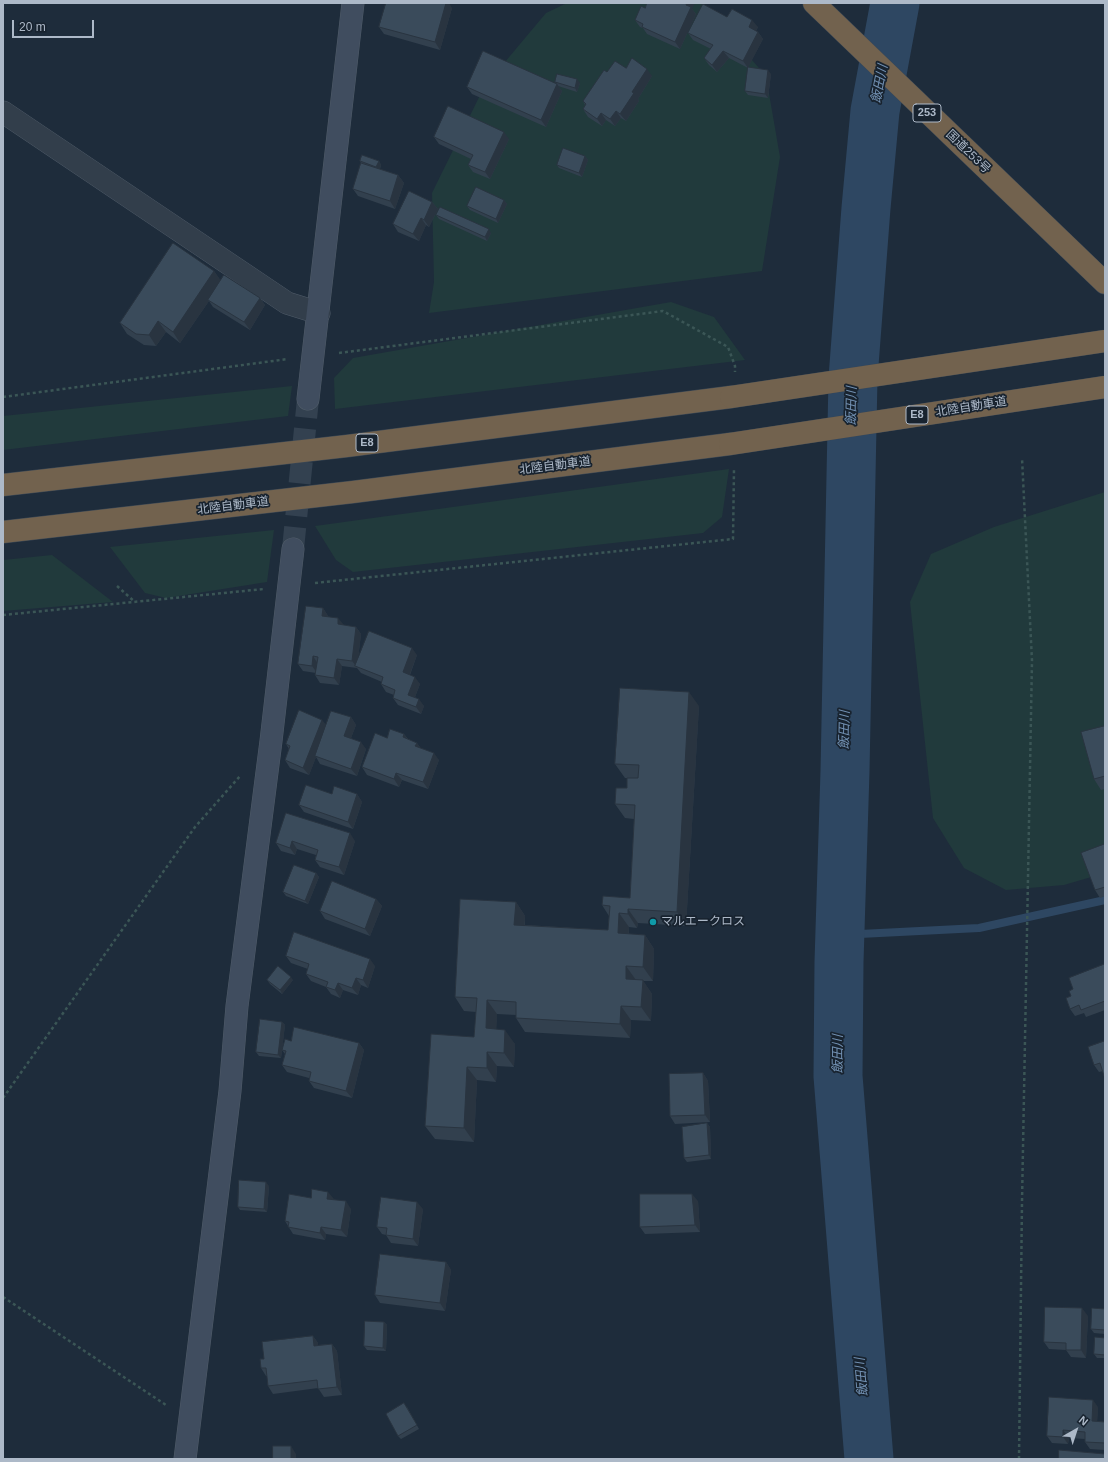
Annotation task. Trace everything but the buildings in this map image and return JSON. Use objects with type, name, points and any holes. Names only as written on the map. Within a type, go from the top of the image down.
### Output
[{"type":"highway","name":"国道253号","points":[[814,3],[1105,283]]},
{"type":"highway","name":"E8","points":[[3,485],[347,446],[730,397],[1105,341]]},
{"type":"highway","name":"北陸自動車道","points":[[3,532],[353,492],[730,444],[1105,387]]},
{"type":"street","points":[[308,399],[319,313],[353,3]]},
{"type":"street","points":[[3,112],[287,304],[319,313]]},
{"type":"street","points":[[185,1459],[229,1099],[237,1006],[293,549]]},
{"type":"path","points":[[3,397],[313,356]]},
{"type":"path","points":[[1020,1459],[1022,1194],[1032,661],[1022,458]]},
{"type":"path","points":[[117,586],[136,602]]},
{"type":"path","points":[[3,615],[289,586]]},
{"type":"path","points":[[3,1098],[195,827],[245,770]]},
{"type":"path","points":[[3,1297],[189,1421]]},
{"type":"green space","points":[[567,3],[702,3],[766,76],[780,157],[762,271],[429,313],[434,282],[432,193],[484,87],[546,13]]},
{"type":"green space","points":[[671,302],[714,317],[745,360],[335,409],[334,378],[353,358]]},
{"type":"green space","points":[[292,386],[288,416],[3,450],[3,416]]},
{"type":"green space","points":[[729,469],[722,517],[703,533],[353,572],[336,560],[315,526]]},
{"type":"green space","points":[[1105,492],[1105,873],[1064,885],[1006,890],[964,868],[933,818],[910,602],[931,554],[994,527]]},
{"type":"green space","points":[[274,530],[267,582],[166,598],[145,593],[110,547]]},
{"type":"green space","points":[[52,555],[113,602],[3,611],[3,560]]},
{"type":"waterway","name":"飯田川","points":[[869,1459],[838,1076],[839,962],[845,771],[853,378],[875,111],[895,3]]},
{"type":"waterway","points":[[840,935],[979,928],[1105,900]]},
{"type":"tunnel","points":[[293,549],[308,399]]},
{"type":"place","name":"マルエークロス","points":[[653,922]]}]
